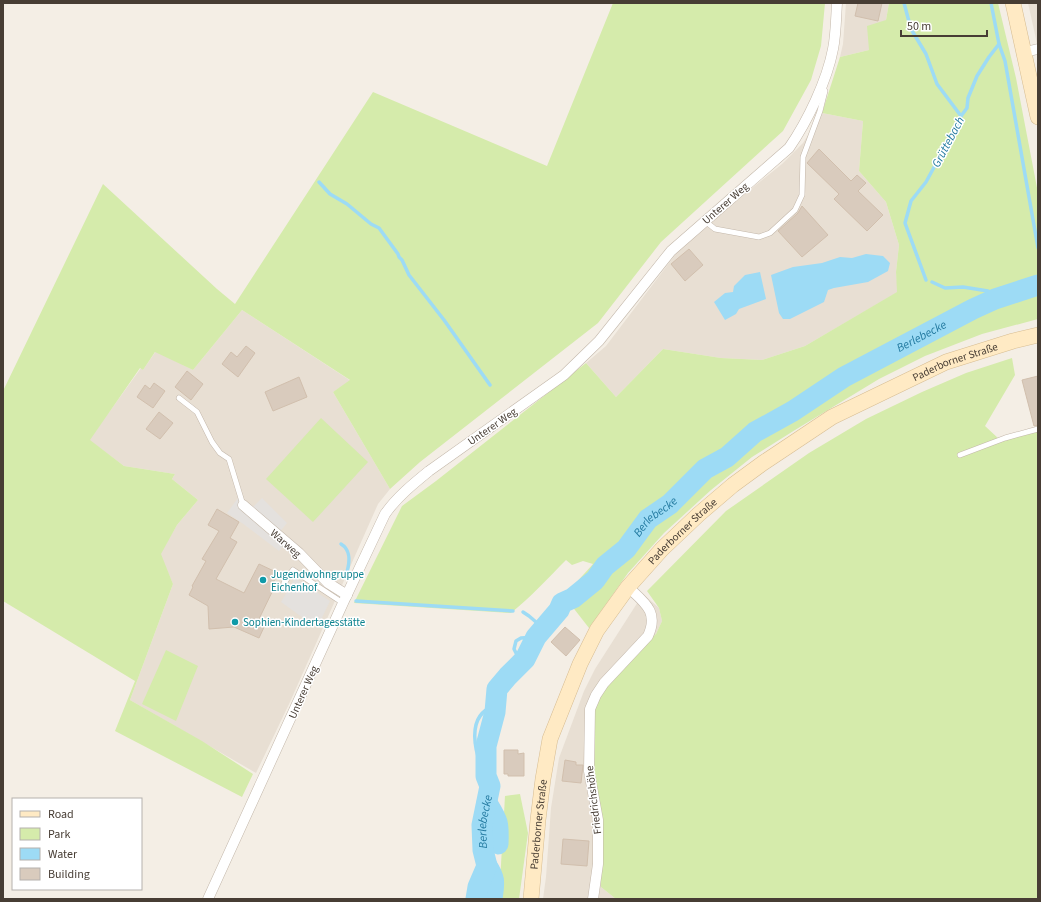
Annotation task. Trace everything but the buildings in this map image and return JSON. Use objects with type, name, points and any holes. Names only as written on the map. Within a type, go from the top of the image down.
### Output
[{"type":"main road","points":[[1013,3],[1031,51],[1038,117]]},
{"type":"main road","name":"Paderborner Straße","points":[[531,899],[539,813],[550,739],[580,664],[597,630],[628,587],[662,549],[699,514],[733,485],[832,417],[946,362],[1013,341],[1038,335]]},
{"type":"street","name":"Unterer Weg","points":[[208,899],[385,514],[399,496],[413,483],[564,375],[600,341],[671,251],[789,148],[798,135],[822,86],[834,48],[837,3]]},
{"type":"street","name":"Warweg","points":[[243,506],[299,553],[345,599]]},
{"type":"street","name":"Friedrichshöhe","points":[[593,899],[598,864],[598,820],[589,771],[590,708],[604,683],[648,636],[652,629],[653,622],[650,608],[628,587]]},
{"type":"lane","points":[[705,221],[715,229],[759,237],[770,233],[795,210],[802,195],[804,157],[820,111],[825,91],[822,86]]},
{"type":"lane","points":[[179,398],[197,412],[212,442],[220,453],[229,460],[243,506]]},
{"type":"lane","points":[[960,455],[1005,438],[1038,429]]},
{"type":"lane","points":[[284,583],[293,570],[345,599]]},
{"type":"shaded area","points":[[846,3],[889,3],[886,20],[869,50],[840,57],[843,44]]},
{"type":"shaded area","points":[[1028,3],[1038,3],[1038,48]]},
{"type":"shaded area","points":[[822,113],[863,121],[859,171],[886,202],[899,245],[896,272],[898,292],[805,346],[762,360],[721,358],[663,349],[616,397],[586,363],[606,346],[685,242],[782,164],[803,143]]},
{"type":"shaded area","points":[[242,310],[351,381],[333,392],[390,489],[378,504],[290,702],[256,773],[130,700],[173,584],[160,554],[177,525],[198,500],[172,479],[175,474],[124,466],[89,440],[141,368],[143,370],[156,351],[193,370]]},
{"type":"shaded area","points":[[238,498],[251,509],[262,498],[287,523],[278,534],[287,542],[279,551],[227,513]]},
{"type":"shaded area","points":[[295,578],[330,601],[317,628],[281,602]]},
{"type":"shaded area","points":[[643,594],[659,608],[662,621],[656,634],[596,685],[601,887],[616,899],[543,899],[551,808],[559,758],[584,691],[595,669]]},
{"type":"green space","points":[[613,3],[825,3],[821,46],[811,80],[783,131],[661,242],[598,323],[420,462],[390,489],[333,392],[350,380],[242,310],[193,370],[155,352],[143,370],[140,368],[90,440],[124,466],[175,474],[172,479],[198,500],[177,525],[161,554],[173,584],[130,700],[202,741],[253,774],[242,797],[115,731],[135,681],[3,601],[3,391],[103,184],[235,304],[373,92],[547,166]]},
{"type":"green space","points":[[889,3],[998,3],[1016,78],[1038,193],[1038,319],[982,334],[925,356],[879,379],[752,457],[711,490],[664,533],[628,573],[589,628],[564,596],[593,564],[583,561],[572,565],[566,560],[511,613],[354,603],[402,506],[586,363],[616,397],[663,349],[721,358],[762,360],[805,346],[897,292],[896,272],[899,245],[886,202],[859,171],[863,121],[822,113],[840,57],[869,50],[867,26],[886,20]]},
{"type":"green space","points":[[1012,358],[1015,375],[985,426],[999,439],[1038,431],[1038,899],[616,899],[601,887],[599,819],[591,759],[589,709],[596,685],[656,634],[662,621],[659,608],[647,591],[726,511],[809,453],[866,419],[922,392],[966,373]]},
{"type":"green space","points":[[321,418],[368,462],[313,522],[266,479]]},
{"type":"green space","points":[[166,650],[198,666],[176,721],[142,704]]},
{"type":"green space","points":[[520,794],[528,833],[519,899],[499,899],[505,796]]},
{"type":"water","points":[[866,254],[883,256],[890,263],[888,271],[868,282],[828,290],[824,302],[790,319],[783,319],[779,313],[771,275],[793,267],[822,263],[840,257],[852,258]]},
{"type":"water","points":[[760,272],[766,299],[739,309],[736,314],[725,320],[714,302],[725,293],[733,292],[734,286],[745,275]]},
{"type":"waterway","points":[[904,3],[911,29],[926,54],[937,84],[961,116]]},
{"type":"waterway","name":"Grüttebach","points":[[926,280],[905,223],[911,201],[926,182],[957,127],[961,116],[967,108],[968,98],[977,76],[999,44],[991,3]]},
{"type":"waterway","points":[[999,44],[1005,61],[1038,248]]},
{"type":"waterway","points":[[319,182],[330,194],[347,204],[371,224],[379,228],[402,260],[409,275],[444,320],[490,385]]},
{"type":"waterway","name":"Grüttebach","points":[[932,282],[945,288],[963,287],[988,291],[995,299]]},
{"type":"waterway","name":"Berlebecke","points":[[476,899],[478,887],[487,866],[483,850],[482,825],[490,786],[486,776],[486,746],[495,712],[497,689],[525,659],[536,637],[559,610],[562,603],[573,598],[595,580],[605,566],[626,549],[648,519],[670,504],[705,469],[727,457],[755,432],[793,411],[844,377],[973,309],[995,299],[1038,285]]},
{"type":"waterway","points":[[341,544],[347,549],[349,556],[347,572]]},
{"type":"waterway","points":[[356,601],[513,611]]},
{"type":"waterway","points":[[523,612],[543,628]]},
{"type":"waterway","points":[[521,663],[514,649],[516,641],[521,638],[536,637]]},
{"type":"waterway","points":[[486,776],[478,757],[475,736],[476,727],[479,718],[485,711],[495,706]]},
{"type":"waterway","points":[[487,803],[497,822],[498,844]]},
{"type":"waterway","points":[[487,866],[494,882],[492,899]]},
{"type":"place","name":"Jugendwohngruppe Eichenhof","points":[[263,580]]},
{"type":"place","name":"Sophien-Kindertagesstätte","points":[[235,622]]}]
